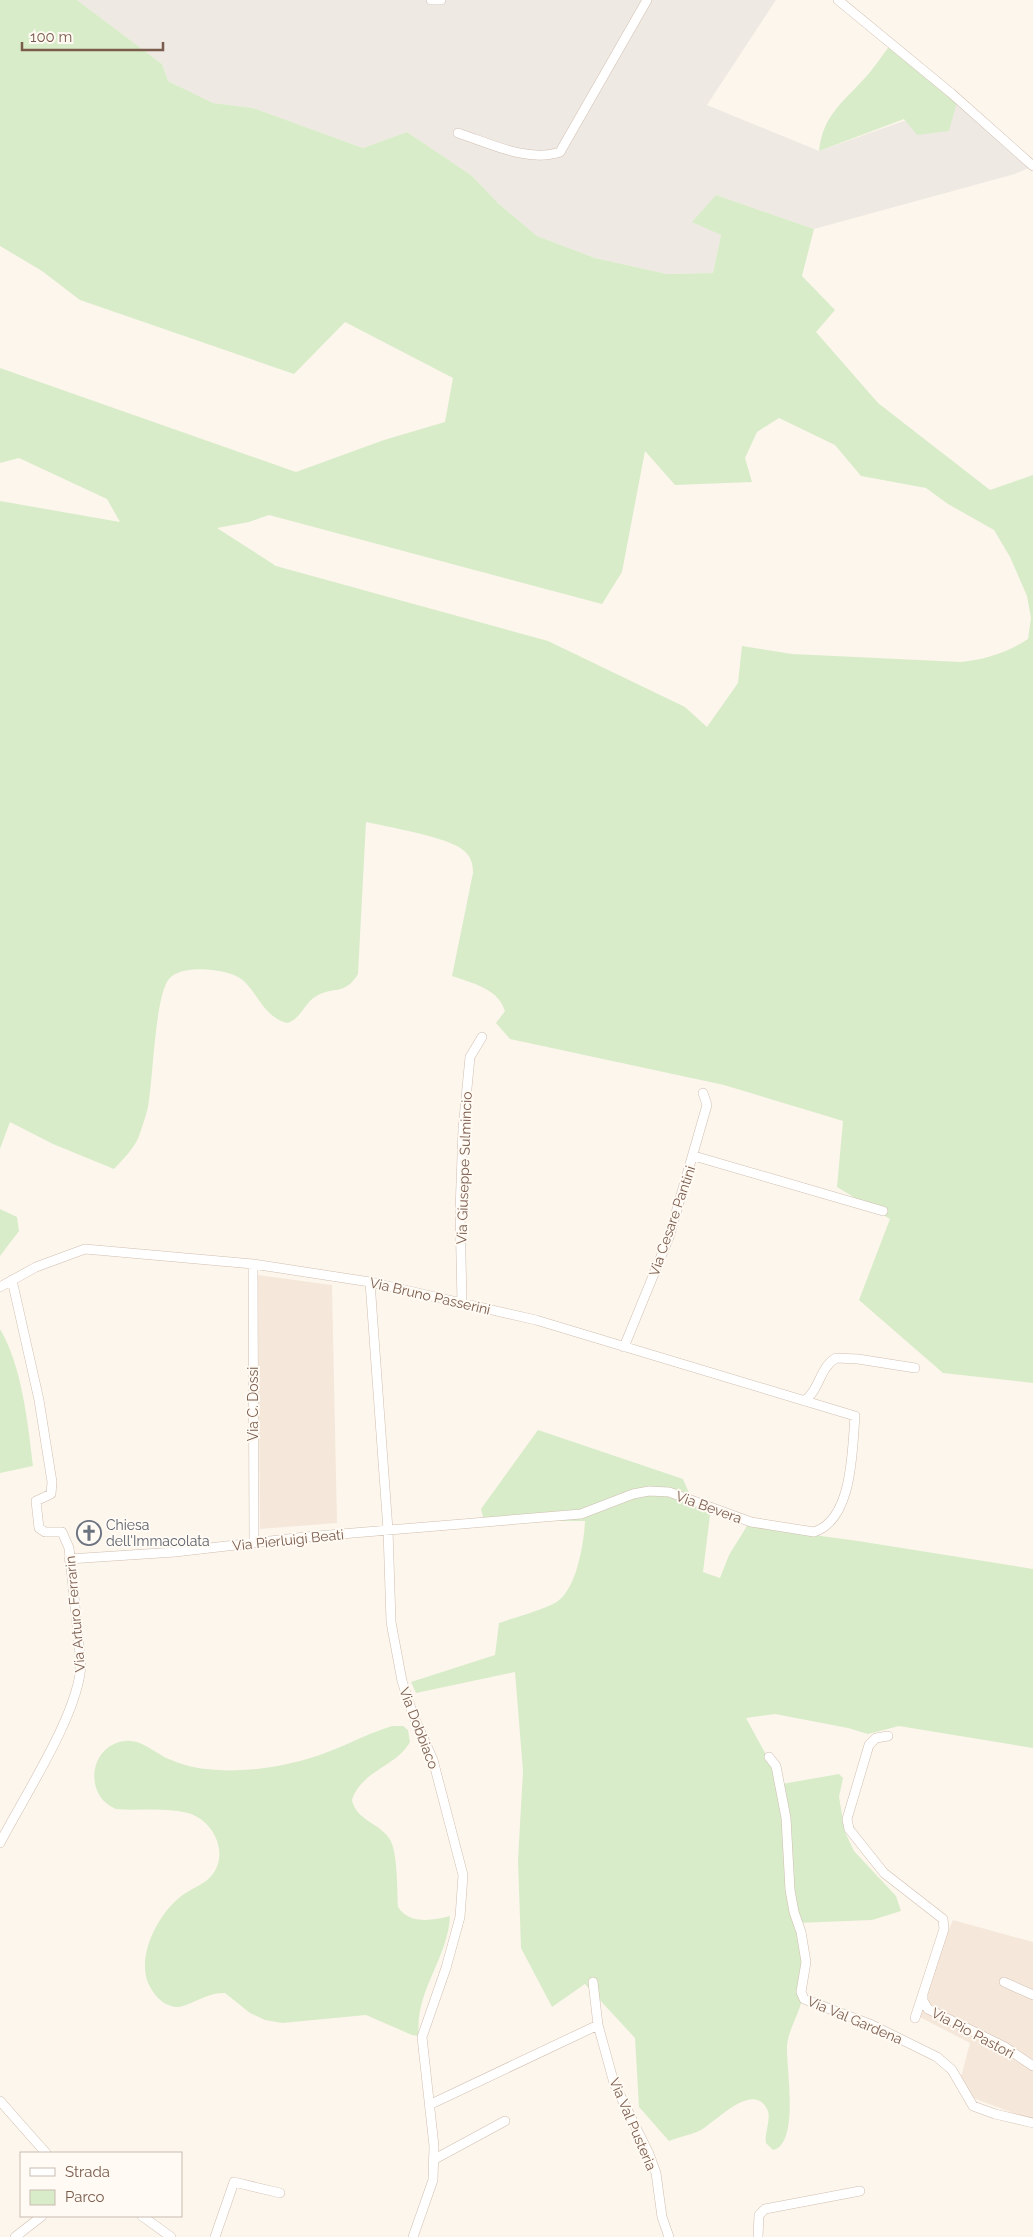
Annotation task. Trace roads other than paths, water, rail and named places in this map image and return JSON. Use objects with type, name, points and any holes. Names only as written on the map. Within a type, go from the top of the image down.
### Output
[{"type":"street","points":[[431,0],[441,0]]},
{"type":"street","points":[[458,133],[533,156],[548,156],[560,152],[566,145],[647,0]]},
{"type":"street","points":[[838,0],[951,93],[1033,166]]},
{"type":"street","name":"Via Giuseppe Sulmincio","points":[[462,1303],[460,1211],[463,1129],[470,1057],[482,1037]]},
{"type":"street","name":"Via Cesare Pantini","points":[[624,1347],[669,1237],[708,1105],[703,1093]]},
{"type":"street","points":[[694,1156],[883,1211]]},
{"type":"street","name":"Via Bruno Passerini","points":[[0,1288],[56,1258],[85,1249],[253,1264],[370,1282],[536,1320],[855,1416]]},
{"type":"street","name":"Via C. Dossi","points":[[253,1264],[254,1543]]},
{"type":"street","name":"Via Arturo Ferrarin","points":[[0,1843],[48,1754],[80,1680],[81,1664],[69,1548],[62,1532],[45,1532],[39,1528],[36,1501],[51,1494],[52,1482],[39,1400],[12,1280]]},
{"type":"street","name":"Via Dobbiaco","points":[[370,1282],[388,1530],[391,1622],[402,1681],[413,1715],[433,1760],[463,1875],[460,1917],[446,1968],[422,2037],[434,2160],[433,2180],[413,2237]]},
{"type":"street","points":[[804,1401],[814,1394],[825,1368],[836,1358],[852,1358],[915,1368]]},
{"type":"street","name":"Via Bevera","points":[[388,1530],[581,1514],[633,1494],[649,1491],[669,1492],[751,1522],[814,1532],[822,1530],[832,1521],[842,1505],[851,1463],[855,1416]]},
{"type":"street","name":"Via Pierluigi Beati","points":[[69,1559],[175,1552],[388,1530]]},
{"type":"street","name":"Via Pio Pastori","points":[[888,1736],[876,1738],[869,1745],[847,1819],[849,1829],[884,1873],[943,1919],[944,1928],[915,2018]]},
{"type":"street","name":"Via Val Gardena","points":[[769,1757],[776,1766],[786,1818],[789,1844],[790,1890],[794,1912],[801,1932],[806,1962],[801,1992],[804,1999],[872,2025],[937,2057],[952,2070],[973,2106],[995,2114],[1033,2123]]},
{"type":"street","name":"Via Val Pusteria","points":[[593,1982],[598,2025],[614,2083],[649,2154],[656,2173],[661,2209],[669,2237]]},
{"type":"street","points":[[1004,1982],[1033,1995]]},
{"type":"street","name":"Via Pio Pastori","points":[[923,1994],[923,2002],[928,2009],[1005,2047],[1033,2066]]},
{"type":"street","points":[[429,2105],[598,2025]]},
{"type":"street","points":[[0,2101],[45,2152]]},
{"type":"street","points":[[434,2160],[505,2121]]},
{"type":"street","points":[[216,2237],[234,2182],[280,2193]]},
{"type":"street","points":[[758,2237],[759,2215],[765,2209],[860,2191]]},
{"type":"street","points":[[14,2237],[41,2217]]},
{"type":"street","points":[[143,2217],[171,2237]]},
{"type":"place","name":"Chiesa dell'Immacolata","points":[[89,1533]]}]
